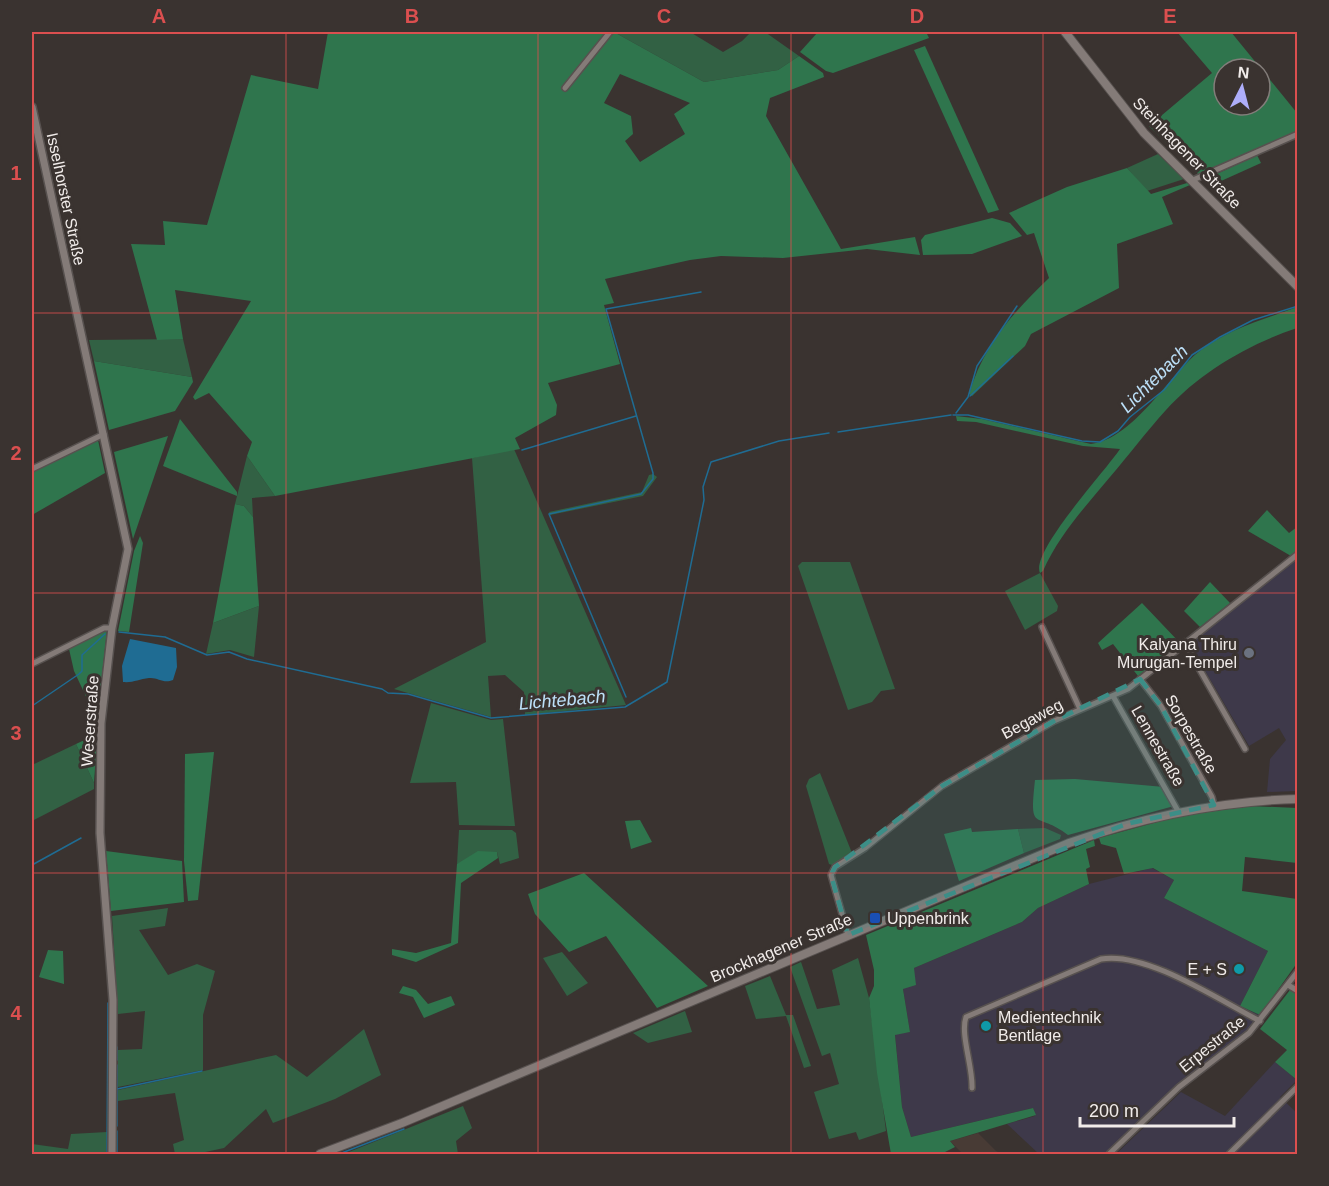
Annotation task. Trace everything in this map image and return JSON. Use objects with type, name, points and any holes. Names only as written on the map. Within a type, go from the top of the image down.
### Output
[{"type":"main road","name":"Steinhagener Straße","points":[[1065,32],[1144,133],[1298,287]]},
{"type":"main road","name":"Brockhagener Straße","points":[[320,1155],[402,1123],[1069,843],[1126,824],[1214,805],[1298,799]]},
{"type":"street","points":[[565,88],[610,32]]},
{"type":"street","name":"Isselhorster Straße","points":[[32,107],[74,297]]},
{"type":"street","points":[[1193,180],[1298,134]]},
{"type":"street","name":"Weserstraße","points":[[74,297],[128,549],[112,628],[101,723],[102,869],[113,1000],[112,1155]]},
{"type":"street","points":[[32,469],[104,434]]},
{"type":"street","name":"Begaweg","points":[[848,934],[831,875],[835,867],[865,848],[942,786],[1043,727],[1113,696],[1140,679],[1298,554]]},
{"type":"street","points":[[1042,627],[1080,709]]},
{"type":"street","points":[[32,664],[104,628],[112,628]]},
{"type":"street","points":[[1184,642],[1245,749]]},
{"type":"street","name":"Sorpestraße","points":[[1140,679],[1161,706],[1212,796],[1214,805]]},
{"type":"street","name":"Lennestraße","points":[[1113,696],[1178,812]]},
{"type":"street","points":[[972,1088],[964,1027],[966,1017],[1101,958],[1120,957],[1148,964],[1260,1021]]},
{"type":"street","name":"Erpestraße","points":[[1109,1155],[1179,1087],[1240,1042],[1260,1021],[1298,971]]},
{"type":"street","points":[[1288,985],[1298,991]]},
{"type":"street","points":[[1229,1155],[1298,1086]]},
{"type":"highlighted area","points":[[1140,679],[1161,706],[1214,805],[1126,824],[848,935],[831,875],[835,867],[942,786],[1054,721]]},
{"type":"shaded area","points":[[1297,559],[1297,791],[1267,792],[1270,759],[1286,740],[1279,728],[1249,746],[1190,645],[1191,641]]},
{"type":"shaded area","points":[[1152,868],[1174,880],[1164,898],[1268,951],[1240,1006],[1260,1015],[1247,1031],[1177,1085],[1104,1154],[1039,1154],[1007,1124],[1035,1116],[1033,1108],[911,1137],[902,1107],[895,1034],[910,1032],[903,989],[914,968],[1022,922],[1038,908],[1089,884]]},
{"type":"shaded area","points":[[1275,1062],[1297,1080],[1280,1097],[1297,1113],[1297,1154],[1116,1154],[1181,1092],[1225,1116]]},
{"type":"shaded area","points":[[978,1133],[1002,1154],[963,1154],[950,1141]]},
{"type":"green space","points":[[328,32],[614,32],[704,82],[778,70],[799,56],[823,73],[824,77],[770,98],[766,116],[841,249],[915,237],[920,255],[867,249],[783,258],[721,256],[690,260],[605,279],[614,303],[604,305],[620,364],[548,383],[557,405],[556,415],[515,438],[520,449],[275,496],[247,456],[252,442],[209,393],[195,400],[193,397],[251,301],[175,290],[183,339],[157,340],[131,244],[165,245],[163,221],[207,225],[251,75],[318,89]],"holes":[[[620,74],[690,103],[674,114],[685,134],[640,162],[625,141],[633,134],[631,116],[604,103]]]},
{"type":"green space","points":[[614,32],[690,32],[723,52],[742,41],[751,32],[765,32],[799,56],[778,70],[704,82]]},
{"type":"green space","points":[[818,32],[926,32],[929,38],[833,73],[826,71],[800,52]]},
{"type":"green space","points":[[1177,32],[1231,32],[1251,57],[1212,57],[1212,73]]},
{"type":"green space","points":[[925,46],[999,210],[988,213],[914,50]]},
{"type":"green space","points":[[1212,73],[1212,117],[1272,117],[1272,82],[1297,113],[1297,131],[1199,175],[1149,126]]},
{"type":"green space","points":[[1158,154],[1184,179],[1147,191],[1127,168]]},
{"type":"green space","points":[[1257,155],[1261,163],[1210,186],[1204,180]]},
{"type":"green space","points":[[1127,168],[1151,194],[1187,183],[1190,185],[1162,197],[1173,224],[1117,244],[1119,288],[1031,334],[1025,346],[972,396],[969,394],[983,360],[1001,330],[1049,278],[1034,233],[1027,235],[1009,213],[1067,187]]},
{"type":"green space","points":[[992,218],[1010,223],[1022,236],[972,254],[923,255],[921,240],[925,235]]},
{"type":"green space","points":[[1297,307],[1297,328],[1243,351],[1194,383],[1179,396],[1073,522],[1040,573],[1040,562],[1057,530],[1120,449],[1083,446],[976,422],[957,421],[956,416],[982,419],[1091,444],[1107,439],[1136,418],[1201,350],[1224,335]]},
{"type":"green space","points":[[183,339],[192,377],[94,361],[89,340]]},
{"type":"green space","points":[[94,361],[192,377],[193,382],[175,411],[109,430]]},
{"type":"green space","points":[[180,419],[237,492],[237,496],[163,466]]},
{"type":"green space","points":[[168,436],[133,539],[114,452]]},
{"type":"green space","points":[[98,440],[105,473],[32,515],[32,472]]},
{"type":"green space","points":[[514,449],[626,705],[525,715],[524,692],[505,675],[488,676],[491,717],[394,689],[486,642],[472,458]]},
{"type":"green space","points":[[247,456],[275,496],[252,498],[253,517],[244,506],[235,504]]},
{"type":"green space","points":[[653,474],[657,477],[643,496],[550,515],[549,512],[642,492],[649,475]]},
{"type":"green space","points":[[235,504],[244,506],[253,517],[259,606],[213,623]]},
{"type":"green space","points":[[1267,510],[1289,533],[1297,527],[1297,550],[1291,556],[1248,531]]},
{"type":"green space","points":[[140,536],[143,543],[129,632],[118,631],[134,551]]},
{"type":"green space","points":[[802,562],[850,562],[895,689],[881,691],[872,702],[848,710],[798,566]]},
{"type":"green space","points":[[1040,573],[1058,606],[1057,611],[1025,630],[1005,591]]},
{"type":"green space","points":[[1210,582],[1230,603],[1200,627],[1184,611]]},
{"type":"green space","points":[[1142,603],[1180,643],[1138,676],[1113,644],[1102,650],[1098,643]]},
{"type":"green space","points":[[259,606],[254,657],[230,650],[206,654],[213,623]]},
{"type":"green space","points":[[107,630],[97,720],[74,671],[69,649]]},
{"type":"green space","points":[[431,703],[491,720],[503,719],[515,826],[459,825],[456,782],[410,783]]},
{"type":"green space","points":[[93,736],[97,738],[94,783],[76,744]]},
{"type":"green space","points":[[76,744],[94,783],[94,789],[32,821],[32,765]]},
{"type":"green space","points":[[214,752],[198,900],[188,901],[184,861],[185,754]]},
{"type":"green space","points":[[820,773],[852,853],[832,865],[829,864],[806,786],[809,779]]},
{"type":"green space","points":[[1075,779],[1164,787],[1174,806],[1068,835],[1037,819],[1034,815],[1035,780]]},
{"type":"green space","points":[[1250,806],[1297,808],[1297,863],[1245,857],[1242,891],[1297,899],[1297,963],[1260,1015],[1240,1006],[1268,951],[1164,898],[1174,880],[1153,868],[1124,874],[1116,848],[1101,844],[1099,838],[1179,816]]},
{"type":"green space","points":[[640,820],[652,842],[631,849],[625,821]]},
{"type":"green space","points":[[971,828],[972,832],[1018,829],[1024,853],[959,881],[944,834]]},
{"type":"green space","points":[[1045,828],[1061,835],[1060,839],[1024,853],[1018,829]]},
{"type":"green space","points":[[459,830],[512,830],[516,833],[519,858],[500,864],[497,852],[457,864]]},
{"type":"green space","points":[[1094,840],[1095,846],[1086,849],[1090,867],[1086,869],[1089,884],[1038,908],[1022,922],[914,968],[916,985],[903,989],[910,1032],[895,1035],[902,1107],[911,1137],[1033,1108],[1036,1115],[950,1141],[955,1147],[941,1154],[940,1152],[891,1154],[877,1073],[869,998],[874,986],[874,970],[866,935]]},
{"type":"green space","points":[[106,851],[182,861],[184,902],[111,911]]},
{"type":"green space","points":[[478,851],[497,852],[498,858],[461,883],[458,943],[416,962],[392,955],[392,949],[416,953],[451,943],[457,864]]},
{"type":"green space","points":[[584,873],[708,986],[657,1008],[606,936],[569,952],[535,914],[528,894]]},
{"type":"green space","points":[[168,908],[165,926],[139,930],[168,975],[197,964],[215,971],[203,1015],[203,1070],[118,1087],[118,1050],[142,1049],[145,1011],[118,1014],[112,916]]},
{"type":"green space","points":[[48,950],[63,951],[64,984],[39,977]]},
{"type":"green space","points":[[562,952],[588,983],[567,996],[543,958]]},
{"type":"green space","points":[[858,958],[869,998],[886,1131],[859,1140],[856,1132],[829,1139],[814,1092],[839,1084],[830,1053],[822,1056],[790,967],[801,962],[817,1009],[840,1005],[832,970]]},
{"type":"green space","points":[[770,976],[786,1015],[793,1015],[811,1066],[804,1068],[786,1016],[756,1019],[745,986]]},
{"type":"green space","points":[[403,986],[416,990],[428,1004],[451,996],[455,1005],[424,1018],[413,997],[399,993]]},
{"type":"green space","points":[[1290,990],[1297,994],[1297,1080],[1275,1062],[1287,1050],[1260,1029]]},
{"type":"green space","points":[[685,1011],[692,1032],[648,1043],[633,1033]]},
{"type":"green space","points":[[364,1029],[381,1075],[335,1099],[273,1123],[266,1109],[224,1148],[196,1154],[175,1154],[173,1144],[184,1140],[175,1093],[118,1101],[118,1090],[276,1055],[307,1077]]},
{"type":"green space","points":[[463,1106],[472,1128],[456,1141],[458,1154],[344,1154]]},
{"type":"green space","points":[[107,1132],[106,1154],[32,1154],[32,1144],[68,1149],[71,1134]]},
{"type":"water","points":[[130,639],[176,648],[177,667],[173,680],[149,678],[123,682],[122,666]]},
{"type":"waterway","points":[[626,697],[549,514],[641,494],[653,479],[606,309],[701,292]]},
{"type":"waterway","points":[[956,413],[968,397],[977,366],[1017,306]]},
{"type":"waterway","name":"Lichtebach","points":[[953,415],[968,415],[1082,441],[1100,442],[1118,431],[1130,417],[1164,390],[1192,355],[1253,320],[1298,306]]},
{"type":"waterway","points":[[970,396],[1013,356]]},
{"type":"waterway","name":"Lichtebach","points":[[838,432],[951,415]]},
{"type":"waterway","points":[[522,450],[636,416]]},
{"type":"waterway","name":"Lichtebach","points":[[119,632],[165,637],[207,655],[229,652],[247,659],[382,689],[388,693],[408,694],[491,718],[625,707],[667,682],[704,500],[703,487],[711,462],[779,441],[829,433]]},
{"type":"waterway","name":"Lichtebach","points":[[32,706],[79,674],[82,671],[82,655],[105,634]]},
{"type":"waterway","points":[[32,865],[81,838]]},
{"type":"waterway","points":[[107,1154],[108,1003]]},
{"type":"waterway","points":[[117,1047],[117,1060]]},
{"type":"waterway","points":[[117,1065],[117,1126]]},
{"type":"waterway","points":[[117,1089],[202,1071]]},
{"type":"waterway","points":[[339,1154],[404,1129]]},
{"type":"waterway","points":[[117,1131],[117,1154]]},
{"type":"place","name":"Kalyana Thiru Murugan-Tempel","points":[[1249,653]]},
{"type":"place","name":"Uppenbrink","points":[[875,918]]},
{"type":"place","name":"E + S","points":[[1239,969]]},
{"type":"place","name":"Medientechnik Bentlage","points":[[986,1026]]}]
